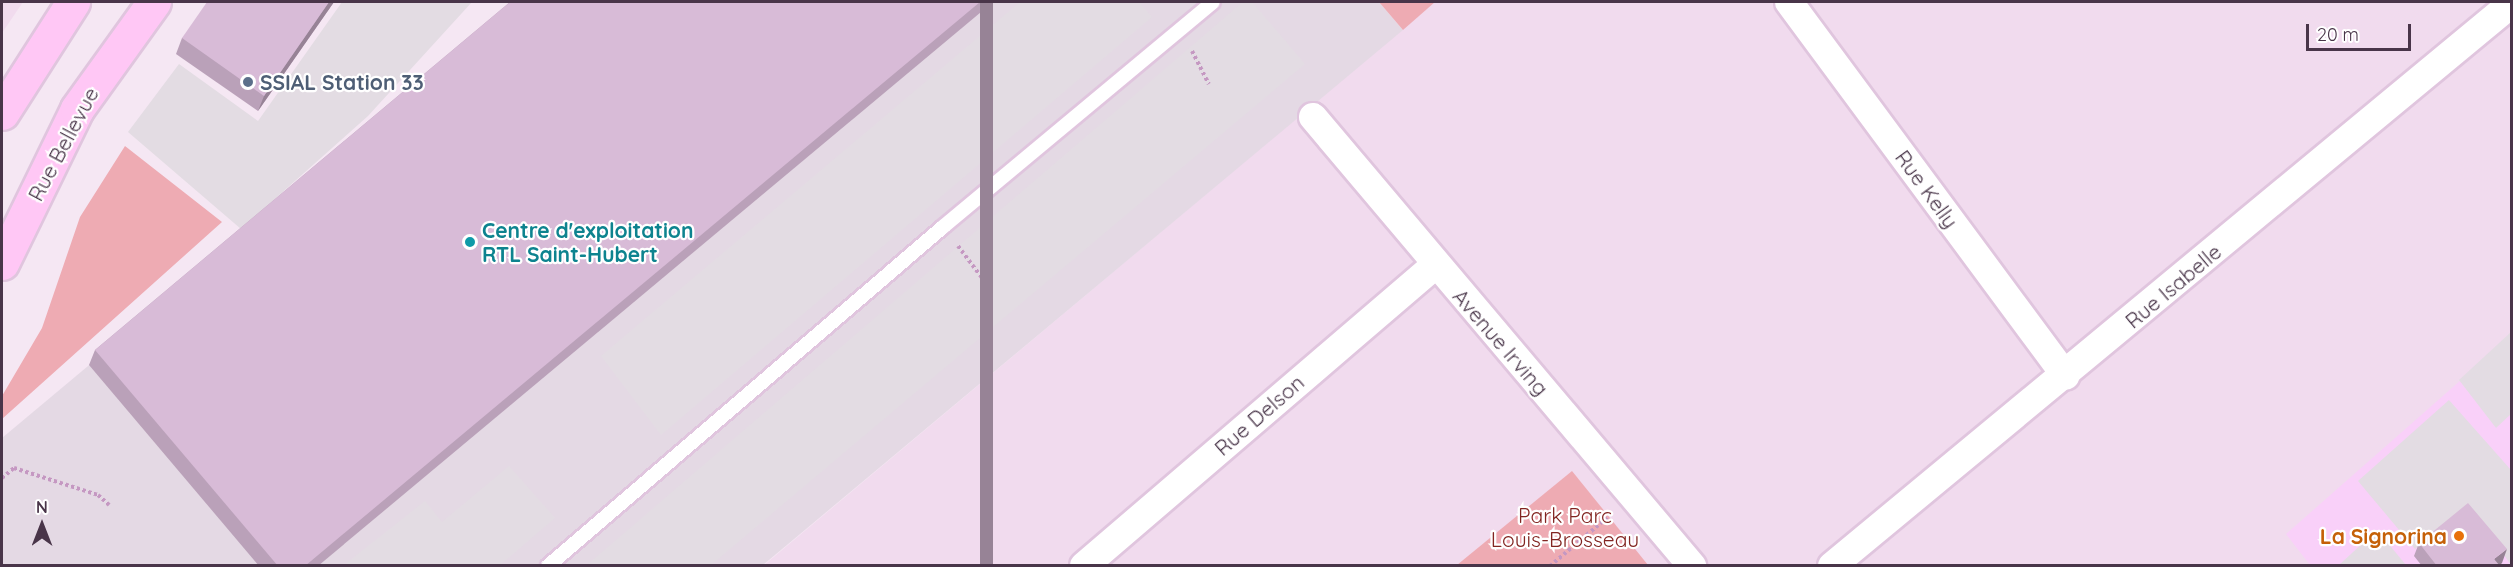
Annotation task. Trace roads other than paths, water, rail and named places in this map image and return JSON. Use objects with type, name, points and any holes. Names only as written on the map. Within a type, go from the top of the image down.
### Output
[{"type":"street","points":[[2,113],[73,2]]},
{"type":"street","name":"Rue Bellevue","points":[[2,263],[77,109],[154,2]]},
{"type":"street","name":"Rue Kelly","points":[[1789,2],[2066,376]]},
{"type":"street","name":"Rue Isabelle","points":[[1832,566],[2066,376],[2511,3]]},
{"type":"street","name":"Avenue Irving","points":[[1313,117],[1435,265],[1692,566]]},
{"type":"street","name":"Rue Delson","points":[[1084,566],[1435,265]]},
{"type":"lane","points":[[548,566],[943,226],[1213,2]]},
{"type":"place","name":"SSIAL Station 33","points":[[248,82]]},
{"type":"place","name":"Centre d'exploitation RTL Saint-Hubert","points":[[470,242]]},
{"type":"place","name":"La Signorina","points":[[2459,536]]},
{"type":"park label","name":"Park Parc Louis-Brosseau","points":[[1565,527]]}]
